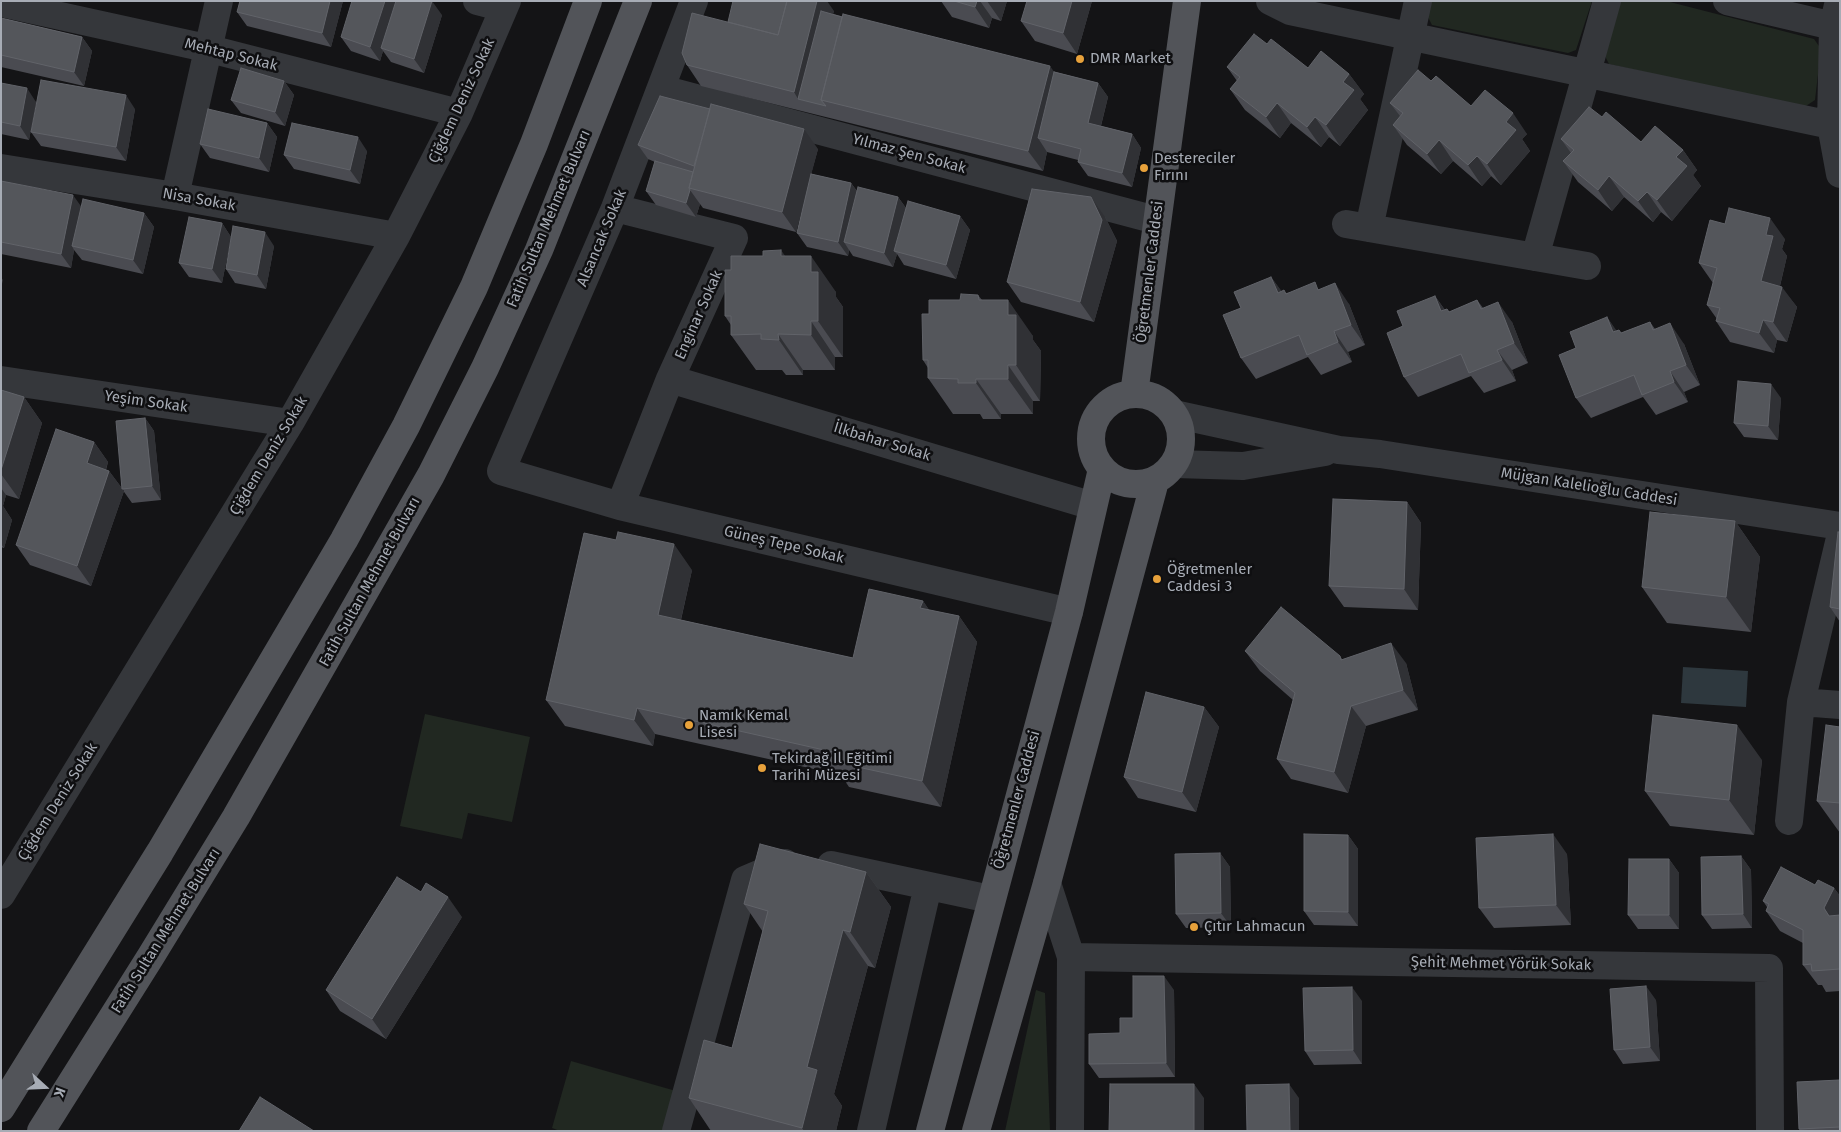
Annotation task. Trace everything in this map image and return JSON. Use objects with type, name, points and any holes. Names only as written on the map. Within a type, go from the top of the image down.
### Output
[{"type":"main road","points":[[1,1108],[165,844],[344,540],[406,426],[477,278],[534,144],[588,1]]},
{"type":"main road","name":"Fatih Sultan Mehmet Bulvarı","points":[[41,1131],[152,956],[236,817],[431,475],[485,368],[538,250],[638,1]]},
{"type":"main road","name":"Öğretmenler Caddesi","points":[[1134,394],[1186,1]]},
{"type":"main road","points":[[976,1131],[1165,472],[1182,439],[1174,414],[1164,403],[1150,396],[1134,394],[1108,404],[1098,414],[1092,428],[1091,442],[1094,456],[1102,469],[1113,478],[1126,484],[1141,484],[1165,472]]},
{"type":"main road","name":"Öğretmenler Caddesi","points":[[930,1131],[990,899],[1069,612],[1102,469]]},
{"type":"street","points":[[175,196],[206,48],[219,1]]},
{"type":"street","points":[[477,1],[505,5]]},
{"type":"street","name":"Alsancak Sokak","points":[[501,471],[615,208],[694,1]]},
{"type":"street","points":[[1270,1],[1290,11],[1832,125]]},
{"type":"street","points":[[1418,1],[1411,36],[1357,226],[1587,266]]},
{"type":"street","points":[[1535,257],[1607,1]]},
{"type":"street","points":[[1727,1],[1836,14],[1832,125],[1840,174]]},
{"type":"street","name":"Mehtap Sokak","points":[[1,3],[206,48],[459,113]]},
{"type":"street","name":"Çiğdem Deniz Sokak","points":[[1,895],[290,423],[396,236],[459,113],[505,5]]},
{"type":"street","name":"Yılmaz Şen Sokak","points":[[662,88],[1156,220]]},
{"type":"street","name":"Nisa Sokak","points":[[1,168],[175,196],[396,236]]},
{"type":"street","name":"Enginar Sokak","points":[[615,208],[734,238],[670,379],[620,506]]},
{"type":"street","name":"İlkbahar Sokak","points":[[670,379],[1093,506]]},
{"type":"street","name":"Yeşim Sokak","points":[[1,380],[290,423]]},
{"type":"street","name":"Müjgan Kalelioğlu Caddesi","points":[[1174,414],[1339,450],[1380,454],[1840,526]]},
{"type":"street","name":"Müjgan Kalelioğlu Caddesi","points":[[1165,472],[1243,466],[1339,450]]},
{"type":"street","name":"Güneş Tepe Sokak","points":[[501,471],[620,506],[1069,612]]},
{"type":"street","points":[[1789,821],[1801,702],[1840,538]]},
{"type":"street","points":[[1801,702],[1840,705]]},
{"type":"street","points":[[676,1131],[745,880],[796,858],[990,899]]},
{"type":"street","points":[[1047,883],[1071,957],[1070,1131]]},
{"type":"street","points":[[871,1131],[928,886]]},
{"type":"street","name":"Şehit Mehmet Yörük Sokak","points":[[1071,957],[1769,968],[1770,1131]]},
{"type":"shaded area","points":[[1430,1],[1592,1],[1576,50],[1568,53],[1432,25],[1427,15]]},
{"type":"shaded area","points":[[1619,1],[1666,1],[1814,39],[1821,49],[1815,100],[1803,108],[1609,64],[1603,52]]},
{"type":"shaded area","points":[[1683,667],[1748,671],[1746,707],[1681,703]]},
{"type":"shaded area","points":[[425,714],[530,737],[512,822],[468,813],[462,839],[400,826]]},
{"type":"shaded area","points":[[1036,990],[1045,993],[1050,1131],[1005,1131]]},
{"type":"shaded area","points":[[571,1061],[676,1091],[664,1131],[560,1131],[552,1128]]},
{"type":"building","points":[[240,1],[330,1],[322,33],[237,12]]},
{"type":"building","points":[[352,1],[385,1],[370,47],[341,37]]},
{"type":"building","points":[[396,1],[432,1],[414,59],[381,48]]},
{"type":"building","points":[[733,1],[787,1],[778,35],[728,22]]},
{"type":"building","points":[[787,1],[817,1],[794,92],[687,65],[682,53],[692,13],[778,35]]},
{"type":"building","points":[[954,1],[977,1],[975,7]]},
{"type":"building","points":[[1027,1],[1072,1],[1063,33],[1021,21]]},
{"type":"building","points":[[821,11],[842,17],[821,100],[826,106],[798,99]]},
{"type":"building","points":[[843,14],[1050,66],[1028,151],[821,100]]},
{"type":"building","points":[[1,18],[82,37],[74,72],[1,55]]},
{"type":"building","points":[[1254,34],[1267,44],[1271,39],[1308,68],[1321,51],[1349,74],[1343,82],[1354,90],[1326,125],[1315,117],[1307,127],[1277,103],[1266,117],[1230,89],[1240,77],[1227,67]]},
{"type":"building","points":[[241,68],[284,81],[275,112],[231,100]]},
{"type":"building","points":[[1418,70],[1431,81],[1436,76],[1471,106],[1485,90],[1513,113],[1506,122],[1516,130],[1487,164],[1477,156],[1468,165],[1439,140],[1427,154],[1393,125],[1403,113],[1390,103]]},
{"type":"building","points":[[1054,72],[1098,83],[1088,123],[1132,134],[1122,173],[1078,162],[1081,149],[1038,138]]},
{"type":"building","points":[[41,80],[126,95],[116,147],[31,132]]},
{"type":"building","points":[[1,83],[27,88],[20,126],[1,122]]},
{"type":"building","points":[[660,96],[710,109],[694,166],[638,145]]},
{"type":"building","points":[[711,104],[804,129],[782,212],[689,188]]},
{"type":"building","points":[[1589,107],[1602,117],[1606,112],[1641,142],[1655,126],[1683,150],[1676,157],[1687,166],[1657,200],[1647,192],[1638,201],[1609,176],[1598,190],[1563,161],[1574,150],[1561,139]]},
{"type":"building","points":[[208,109],[267,123],[259,158],[200,144]]},
{"type":"building","points":[[292,123],[358,137],[350,170],[284,155]]},
{"type":"building","points":[[655,161],[693,172],[686,203],[646,191]]},
{"type":"building","points":[[811,174],[851,183],[838,242],[797,233]]},
{"type":"building","points":[[1,181],[73,195],[61,254],[1,242]]},
{"type":"building","points":[[858,187],[898,197],[884,253],[844,242]]},
{"type":"building","points":[[1032,189],[1091,197],[1102,220],[1080,302],[1007,282]]},
{"type":"building","points":[[83,199],[144,213],[133,260],[72,246]]},
{"type":"building","points":[[908,201],[960,216],[946,265],[894,251]]},
{"type":"building","points":[[1729,208],[1770,218],[1766,235],[1773,236],[1761,281],[1782,287],[1773,322],[1763,320],[1759,333],[1716,321],[1720,308],[1707,305],[1717,268],[1699,263],[1710,220],[1725,224]]},
{"type":"building","points":[[189,217],[222,223],[212,269],[179,263]]},
{"type":"building","points":[[233,226],[265,232],[257,275],[226,269]]},
{"type":"building","points":[[781,250],[781,256],[811,256],[811,272],[818,272],[818,321],[811,321],[811,335],[778,334],[779,340],[761,339],[761,334],[731,335],[731,316],[725,316],[725,270],[731,270],[731,256],[763,256],[763,251]]},
{"type":"building","points":[[1271,277],[1278,293],[1284,290],[1286,294],[1315,282],[1318,290],[1335,283],[1351,325],[1334,331],[1338,342],[1307,355],[1299,335],[1241,358],[1223,315],[1241,308],[1234,292]]},
{"type":"building","points":[[961,294],[978,295],[979,300],[1008,300],[1008,315],[1016,315],[1016,365],[1008,365],[1008,379],[976,379],[976,383],[958,383],[958,379],[928,378],[928,360],[923,360],[922,314],[929,314],[929,300],[960,300]]},
{"type":"building","points":[[1435,296],[1441,311],[1447,309],[1449,312],[1477,300],[1481,309],[1498,302],[1514,343],[1497,350],[1502,360],[1469,373],[1461,354],[1404,377],[1387,333],[1403,326],[1397,311]]},
{"type":"building","points":[[1607,317],[1613,332],[1619,330],[1621,333],[1650,322],[1653,330],[1670,323],[1686,365],[1670,371],[1674,382],[1642,395],[1634,375],[1576,398],[1559,355],[1576,348],[1570,332]]},
{"type":"building","points":[[1738,381],[1771,384],[1768,426],[1734,423]]},
{"type":"building","points":[[1,390],[24,397],[1,470]]},
{"type":"building","points":[[145,418],[152,486],[122,489],[116,421]]},
{"type":"building","points":[[56,429],[94,442],[87,463],[109,471],[77,566],[16,545]]},
{"type":"building","points":[[1333,499],[1407,502],[1404,589],[1329,586]]},
{"type":"building","points":[[1650,512],[1735,521],[1726,597],[1642,587]]},
{"type":"building","points":[[618,532],[674,544],[658,615],[853,658],[869,589],[923,601],[920,608],[959,616],[922,781],[830,761],[833,752],[637,708],[634,720],[546,700],[584,533],[616,540]]},
{"type":"building","points":[[1838,532],[1840,532],[1840,609],[1830,607]]},
{"type":"building","points":[[1281,607],[1340,656],[1341,660],[1391,643],[1403,690],[1351,706],[1334,772],[1277,759],[1295,693],[1245,651]]},
{"type":"building","points":[[1146,692],[1204,707],[1182,792],[1124,777]]},
{"type":"building","points":[[1653,715],[1737,725],[1729,800],[1645,791]]},
{"type":"building","points":[[1826,725],[1840,727],[1840,803],[1817,801]]},
{"type":"building","points":[[1304,834],[1348,835],[1348,912],[1304,911]]},
{"type":"building","points":[[1553,834],[1556,905],[1479,908],[1476,838]]},
{"type":"building","points":[[760,844],[866,872],[850,932],[843,930],[807,1067],[817,1070],[802,1128],[689,1098],[704,1040],[732,1048],[768,911],[744,904]]},
{"type":"building","points":[[1220,853],[1221,913],[1176,914],[1175,854]]},
{"type":"building","points":[[1741,856],[1743,914],[1702,915],[1701,857]]},
{"type":"building","points":[[1629,859],[1669,859],[1669,915],[1628,915]]},
{"type":"building","points":[[1781,867],[1815,885],[1818,880],[1834,888],[1824,908],[1829,916],[1840,915],[1840,969],[1812,971],[1811,964],[1803,965],[1803,930],[1766,911],[1769,904],[1763,901]]},
{"type":"building","points":[[397,877],[421,892],[426,883],[448,897],[372,1019],[326,990]]},
{"type":"building","points":[[1133,976],[1164,976],[1166,1063],[1089,1064],[1089,1034],[1120,1033],[1120,1018],[1133,1018]]},
{"type":"building","points":[[1646,986],[1650,1047],[1614,1050],[1610,989]]},
{"type":"building","points":[[1352,987],[1353,1050],[1305,1051],[1303,988]]},
{"type":"building","points":[[1840,1080],[1840,1127],[1799,1129],[1797,1082]]},
{"type":"building","points":[[1110,1084],[1194,1084],[1194,1131],[1109,1131]]},
{"type":"building","points":[[1289,1084],[1290,1131],[1247,1131],[1246,1085]]},
{"type":"building","points":[[260,1097],[314,1131],[239,1131]]},
{"type":"place","name":"DMR Market","points":[[1080,59]]},
{"type":"place","name":"Destereciler Fırını","points":[[1144,168]]},
{"type":"place","name":"Öğretmenler Caddesi 3","points":[[1157,579]]},
{"type":"place","name":"Namık Kemal Lisesi","points":[[689,725]]},
{"type":"place","name":"Tekirdağ İl Eğitimi Tarihi Müzesi","points":[[762,768]]},
{"type":"place","name":"Çıtır Lahmacun","points":[[1194,927]]}]
